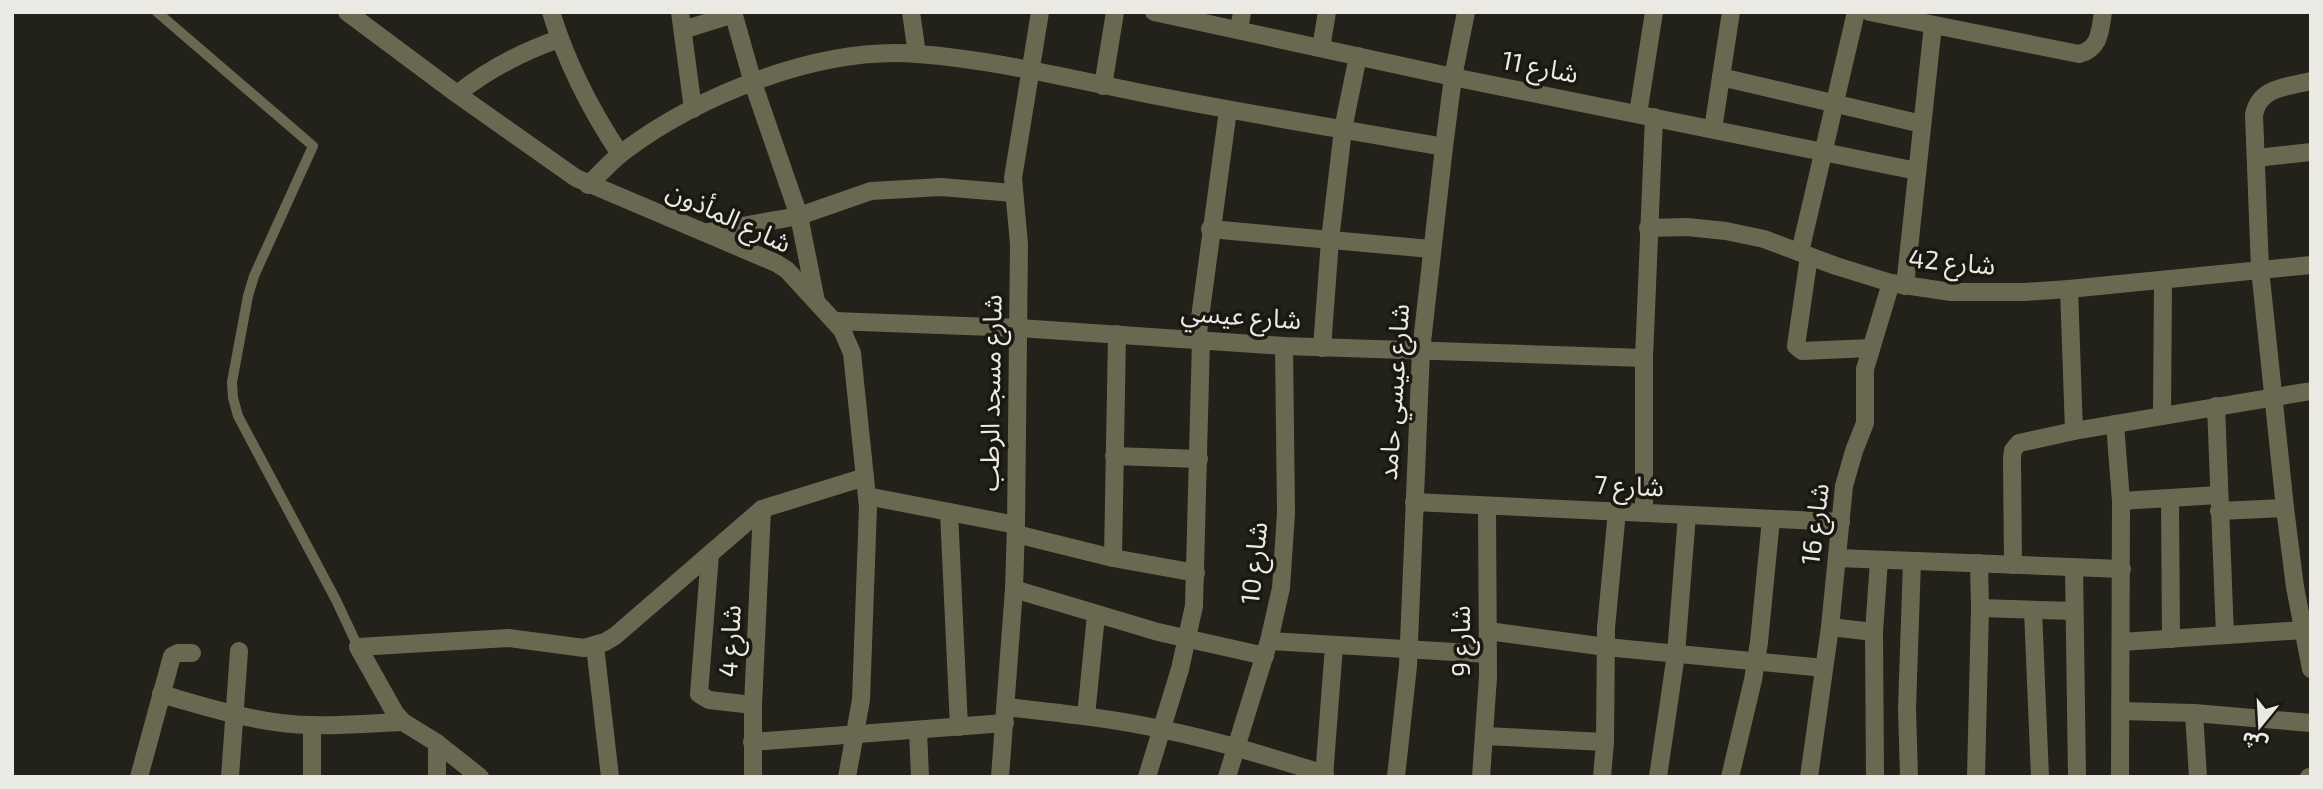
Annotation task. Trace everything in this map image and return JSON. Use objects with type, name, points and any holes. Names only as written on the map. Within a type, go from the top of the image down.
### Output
[{"type":"street","name":"شارع المأذون","points":[[347,12],[576,178],[776,263],[786,270],[842,330],[852,352],[866,486],[861,700],[847,777]]},
{"type":"street","points":[[551,12],[559,39],[586,99],[620,154]]},
{"type":"street","points":[[911,12],[917,54]]},
{"type":"street","name":"شارع مسجد الرطب","points":[[1000,777],[1016,530],[1019,328],[1018,231],[1013,193],[1015,164],[1040,12]]},
{"type":"street","points":[[1103,86],[1115,12]]},
{"type":"street","name":"شارع 11","points":[[1154,12],[1240,21],[1321,48],[1917,171]]},
{"type":"street","points":[[1321,48],[1327,12]]},
{"type":"street","name":"شارع عيسي حامد","points":[[1396,777],[1409,649],[1421,351],[1444,147],[1466,12]]},
{"type":"street","points":[[1644,513],[1644,358],[1648,228],[1646,116],[1654,12]]},
{"type":"street","points":[[1713,129],[1731,12]]},
{"type":"street","points":[[1856,12],[1824,152],[1805,254],[1796,342],[1798,349],[1871,348]]},
{"type":"street","points":[[1870,12],[2079,54],[2087,52],[2098,40],[2103,12]]},
{"type":"street","points":[[693,109],[681,21],[734,13],[753,83],[799,216],[816,301]]},
{"type":"street","name":"شارع 16","points":[[1808,777],[1830,627],[1848,469],[1865,422],[1865,380],[1871,348],[1898,284],[1917,171],[1933,24]]},
{"type":"street","points":[[457,94],[505,60],[559,39]]},
{"type":"street","points":[[588,185],[620,154],[693,109],[779,74],[865,55],[917,54],[1444,147]]},
{"type":"street","points":[[1322,348],[1330,240],[1343,130],[1358,56]]},
{"type":"street","points":[[1721,77],[1922,124]]},
{"type":"street","points":[[2311,81],[2274,90],[2260,99],[2255,116],[2260,269],[2285,508],[2303,586],[2304,630],[2311,669]]},
{"type":"street","points":[[1147,777],[1188,639],[1196,573],[1199,340],[1210,229],[1228,110]]},
{"type":"street","points":[[2256,158],[2311,152]]},
{"type":"street","points":[[707,233],[799,216],[871,191],[942,187],[1013,193]]},
{"type":"street","name":"شارع 42","points":[[1648,228],[1687,227],[1726,231],[1764,239],[1898,284],[1976,292],[2069,289],[2311,265]]},
{"type":"street","points":[[1210,229],[1432,249]]},
{"type":"street","points":[[2162,416],[2163,280]]},
{"type":"street","points":[[2069,289],[2074,430]]},
{"type":"street","name":"شارع عيسي","points":[[834,321],[1019,328],[1322,348],[1644,358]]},
{"type":"street","points":[[1113,558],[1117,334]]},
{"type":"street","name":"شارع 10","points":[[1227,777],[1267,648],[1284,566],[1284,346]]},
{"type":"street","points":[[2013,565],[2013,450],[2020,443],[2074,430],[2311,390]]},
{"type":"street","points":[[2216,407],[2225,635]]},
{"type":"street","points":[[2115,424],[2121,502],[2122,569],[2120,777]]},
{"type":"street","points":[[1114,456],[1199,459]]},
{"type":"street","points":[[480,777],[437,743],[403,722],[388,704],[358,646],[509,638],[571,647],[595,646],[615,636],[762,509],[866,486],[1113,558],[1196,573]]},
{"type":"street","points":[[2121,502],[2170,498],[2285,508]]},
{"type":"street","points":[[2170,498],[2171,639]]},
{"type":"street","name":"شارع 7","points":[[1414,502],[1841,522]]},
{"type":"street","name":"شارع 9","points":[[1481,777],[1488,654],[1487,506]]},
{"type":"street","name":"شارع 4","points":[[753,777],[753,705],[762,509]]},
{"type":"street","points":[[949,512],[959,727]]},
{"type":"street","points":[[1602,777],[1606,647],[1616,512]]},
{"type":"street","points":[[1658,777],[1676,654],[1687,514]]},
{"type":"street","points":[[1730,777],[1756,660],[1771,519]]},
{"type":"street","points":[[710,554],[699,694],[709,700],[753,705]]},
{"type":"street","points":[[1837,558],[2122,569]]},
{"type":"street","points":[[1875,777],[1874,632],[1879,560]]},
{"type":"street","points":[[1909,777],[1907,709],[1912,561]]},
{"type":"street","points":[[1976,777],[1979,563]]},
{"type":"street","points":[[2074,567],[2077,777]]},
{"type":"street","points":[[1014,590],[1188,639],[1267,648],[1334,646],[1488,654]]},
{"type":"street","points":[[1980,608],[2074,611]]},
{"type":"street","points":[[2033,610],[2040,777]]},
{"type":"street","points":[[1086,716],[1096,615]]},
{"type":"street","points":[[1830,627],[1874,632]]},
{"type":"street","points":[[2121,642],[2304,630]]},
{"type":"street","points":[[1488,631],[1606,647],[1824,668]]},
{"type":"street","points":[[595,646],[610,777]]},
{"type":"street","points":[[752,742],[959,727],[1005,715],[1086,716],[1163,729],[1237,747],[1324,776],[1334,646]]},
{"type":"street","points":[[230,777],[239,651]]},
{"type":"street","points":[[139,777],[172,656],[192,653]]},
{"type":"street","points":[[161,694],[233,714],[312,725],[403,722]]},
{"type":"street","points":[[2121,711],[2194,713],[2311,723]]},
{"type":"street","points":[[2194,713],[2198,777]]},
{"type":"street","points":[[312,725],[312,777]]},
{"type":"street","points":[[918,730],[920,777]]},
{"type":"street","points":[[1485,736],[1605,742]]},
{"type":"street","points":[[437,743],[437,777]]},
{"type":"lane","points":[[157,12],[313,146],[247,296],[232,382],[233,398],[239,416],[358,646]]}]
